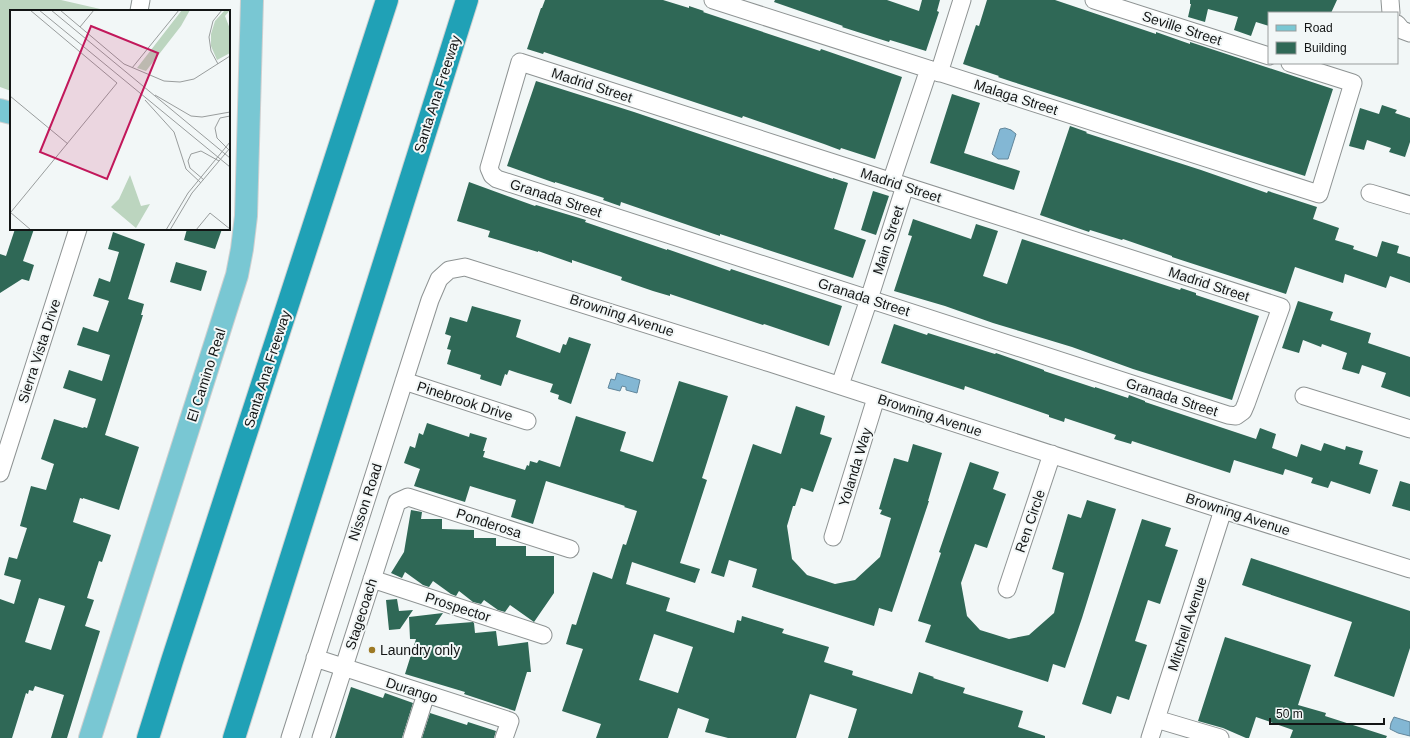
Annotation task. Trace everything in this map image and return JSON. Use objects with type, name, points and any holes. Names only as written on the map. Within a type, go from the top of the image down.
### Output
[{"type":"highway","name":"Santa Ana Freeway","points":[[148,738],[387,0]]},
{"type":"highway","name":"Santa Ana Freeway","points":[[234,738],[467,0]]},
{"type":"main road","name":"El Camino Real","points":[[90,738],[235,282],[242,249],[246,216],[238,179],[252,0]]},
{"type":"main road","points":[[0,110],[10,113]]},
{"type":"street","points":[[139,10],[141,0]]},
{"type":"street","name":"Malaga Street","points":[[713,0],[1319,194],[1353,83],[1293,64]]},
{"type":"street","name":"Main Street","points":[[840,385],[869,299],[898,184],[934,71],[962,0]]},
{"type":"street","name":"Seville Street","points":[[1094,0],[1268,56]]},
{"type":"street","points":[[1390,0],[1391,12]]},
{"type":"street","points":[[1398,25],[1402,30],[1410,33]]},
{"type":"street","name":"Granada Street","points":[[520,62],[489,168],[492,175],[497,179],[1228,415],[1236,416],[1243,411]]},
{"type":"street","name":"Madrid Street","points":[[520,62],[1281,307],[1243,411]]},
{"type":"street","points":[[1370,193],[1410,205]]},
{"type":"street","name":"Sierra Vista Drive","points":[[0,473],[78,230]]},
{"type":"street","name":"Browning Avenue","points":[[449,270],[465,267],[484,272],[1410,569]]},
{"type":"street","name":"Nisson Road","points":[[290,738],[430,300],[439,279],[449,270]]},
{"type":"street","name":"Pinebrook Drive","points":[[404,381],[527,421]]},
{"type":"street","points":[[1304,396],[1410,429]]},
{"type":"street","name":"Yolanda Way","points":[[833,537],[876,398]]},
{"type":"street","name":"Ren Circle","points":[[1007,588],[1052,454]]},
{"type":"street","name":"Ponderosa","points":[[408,497],[570,549]]},
{"type":"street","name":"Stagecoach","points":[[321,738],[396,502],[408,497]]},
{"type":"street","name":"Mitchell Avenue","points":[[1150,738],[1224,510]]},
{"type":"street","name":"Prospector","points":[[372,579],[543,635]]},
{"type":"street","name":"Durango","points":[[315,658],[510,721],[504,738]]},
{"type":"street","points":[[412,738],[426,694]]},
{"type":"street","points":[[1156,719],[1220,738]]},
{"type":"green space","points":[[0,0],[61,0],[105,10],[10,10],[10,91],[0,87]]},
{"type":"water","points":[[1005,128],[1016,134],[1008,159],[998,159],[992,154],[1000,129]]},
{"type":"water","points":[[617,373],[640,380],[637,393],[626,390],[626,387],[622,386],[620,391],[608,388],[611,379],[615,380]]},
{"type":"water","points":[[1394,717],[1410,722],[1410,736],[1390,729]]},
{"type":"building","points":[[545,0],[663,0],[689,8],[689,6],[820,51],[821,49],[902,77],[875,159],[841,148],[840,150],[743,116],[742,118],[544,52],[543,54],[527,49]]},
{"type":"building","points":[[775,0],[887,0],[919,11],[922,0],[940,0],[937,11],[939,12],[926,51],[890,40],[889,42],[842,27],[843,26],[774,2]]},
{"type":"building","points":[[987,0],[1055,0],[1156,34],[1156,32],[1190,44],[1190,42],[1333,89],[1305,176],[1013,82],[963,64],[976,25],[979,26]]},
{"type":"building","points":[[1190,0],[1337,0],[1331,12],[1268,12],[1268,26],[1256,22],[1251,36],[1234,30],[1238,17],[1208,9],[1205,22],[1188,17]]},
{"type":"building","points":[[536,81],[848,183],[834,229],[866,240],[853,278],[720,234],[720,236],[621,202],[620,206],[603,200],[604,198],[507,166]]},
{"type":"building","points":[[952,94],[980,103],[964,153],[1020,171],[1014,190],[930,163]]},
{"type":"building","points":[[1382,105],[1397,110],[1395,113],[1410,118],[1410,142],[1405,157],[1389,152],[1391,148],[1367,140],[1364,150],[1349,146],[1360,108],[1379,114]]},
{"type":"building","points":[[1070,126],[1087,132],[1086,133],[1267,193],[1268,191],[1317,207],[1313,219],[1339,228],[1335,240],[1354,246],[1353,249],[1377,257],[1382,241],[1399,246],[1397,253],[1410,257],[1410,283],[1390,276],[1386,288],[1345,274],[1343,283],[1295,267],[1286,294],[1172,257],[1123,239],[1122,240],[1090,230],[1089,232],[1040,215]]},
{"type":"building","points":[[469,182],[535,206],[536,205],[586,220],[585,222],[730,271],[731,269],[842,306],[829,346],[670,294],[670,296],[653,291],[621,280],[622,277],[572,260],[572,263],[538,251],[488,237],[490,231],[457,221]]},
{"type":"building","points":[[873,191],[889,196],[876,235],[861,230]]},
{"type":"building","points":[[913,219],[971,239],[976,224],[998,231],[983,276],[1007,284],[1022,239],[1180,290],[1181,288],[1196,293],[1196,295],[1259,316],[1232,400],[1133,369],[1072,347],[993,323],[945,306],[894,291],[912,236],[908,235]]},
{"type":"building","points":[[15,230],[34,230],[23,261],[34,265],[29,281],[22,279],[0,293],[0,254],[6,256]]},
{"type":"building","points":[[187,230],[222,230],[215,249],[184,240]]},
{"type":"building","points":[[113,232],[145,244],[128,299],[144,304],[141,315],[143,315],[105,435],[139,447],[119,510],[80,498],[73,522],[111,535],[102,562],[99,561],[87,598],[94,600],[85,626],[100,631],[67,738],[51,738],[64,695],[35,686],[33,691],[29,690],[28,694],[26,693],[12,738],[0,738],[0,599],[14,604],[21,580],[4,575],[9,557],[17,559],[27,528],[20,526],[31,486],[46,490],[54,464],[41,459],[54,419],[87,428],[96,399],[63,388],[69,370],[102,381],[110,355],[77,345],[83,327],[98,332],[109,301],[93,296],[99,278],[110,282],[119,252],[108,249]],"holes":[[[39,598],[65,606],[51,650],[25,642]]]},
{"type":"building","points":[[176,262],[207,271],[201,291],[170,282]]},
{"type":"building","points":[[1298,301],[1333,312],[1330,320],[1371,333],[1368,343],[1410,357],[1410,397],[1381,387],[1386,373],[1362,365],[1359,374],[1342,369],[1347,353],[1322,344],[1321,347],[1303,340],[1299,353],[1282,348]]},
{"type":"building","points":[[472,306],[521,320],[516,337],[560,353],[563,344],[566,345],[569,337],[591,344],[571,404],[558,399],[559,395],[550,392],[553,384],[509,370],[507,375],[505,374],[501,386],[480,379],[481,375],[447,364],[451,350],[447,349],[451,336],[445,334],[450,317],[467,322]]},
{"type":"building","points":[[894,324],[927,335],[928,333],[995,354],[996,353],[1044,371],[1128,398],[1129,395],[1145,402],[1256,439],[1260,428],[1276,434],[1272,448],[1297,457],[1301,444],[1321,451],[1324,443],[1345,450],[1346,446],[1363,451],[1359,464],[1378,470],[1370,494],[1331,481],[1328,488],[1311,483],[1313,478],[1285,469],[1283,475],[1234,460],[1230,473],[1132,441],[1131,444],[1114,439],[1116,435],[1065,418],[1064,422],[1049,417],[1049,415],[965,386],[964,390],[881,363]]},
{"type":"building","points":[[679,381],[728,396],[702,478],[707,480],[680,563],[700,569],[695,583],[632,562],[626,584],[670,598],[666,611],[734,633],[737,620],[741,621],[742,616],[784,629],[782,633],[829,647],[824,662],[853,671],[852,675],[912,694],[919,672],[965,688],[963,693],[1023,711],[1018,727],[1045,736],[1045,738],[848,738],[857,709],[810,694],[796,738],[728,738],[705,732],[709,719],[678,708],[668,738],[596,738],[601,724],[562,711],[583,649],[566,644],[572,624],[576,625],[593,572],[612,579],[623,544],[626,545],[637,511],[546,481],[533,524],[511,517],[516,500],[470,486],[465,502],[414,486],[420,469],[404,463],[410,446],[415,448],[419,433],[423,435],[427,423],[469,437],[470,433],[487,438],[483,451],[485,451],[483,457],[525,470],[527,465],[529,466],[530,461],[537,463],[539,460],[560,467],[576,416],[626,432],[620,451],[653,462]],"holes":[[[654,634],[693,647],[678,693],[639,680]]]},
{"type":"building","points":[[796,406],[825,416],[820,434],[832,438],[813,492],[801,488],[795,506],[793,506],[787,526],[792,559],[807,575],[835,584],[855,580],[880,557],[891,518],[880,514],[882,510],[879,509],[894,458],[908,462],[913,444],[942,453],[929,501],[892,612],[879,608],[874,626],[752,587],[757,569],[729,560],[724,577],[711,573],[753,444],[781,454]]},
{"type":"building","points":[[970,462],[999,472],[993,489],[1006,494],[987,548],[975,544],[961,583],[967,616],[980,630],[1009,639],[1029,635],[1054,613],[1064,573],[1052,569],[1068,514],[1081,518],[1087,500],[1116,509],[1065,668],[1053,664],[1048,682],[925,642],[931,625],[918,621],[941,553],[939,552]]},
{"type":"building","points":[[1400,481],[1410,484],[1410,511],[1392,506]]},
{"type":"building","points":[[411,510],[422,512],[421,519],[442,519],[442,529],[474,530],[474,538],[496,538],[496,546],[526,546],[526,556],[554,556],[554,593],[534,622],[510,605],[505,612],[498,610],[484,600],[481,604],[473,602],[459,591],[456,596],[451,594],[433,581],[429,587],[423,585],[405,572],[402,578],[391,573],[404,552]]},
{"type":"building","points":[[1142,519],[1171,528],[1165,546],[1178,550],[1160,604],[1148,600],[1135,641],[1147,645],[1129,700],[1117,696],[1111,714],[1082,704]]},
{"type":"building","points":[[1251,558],[1410,611],[1410,648],[1394,697],[1334,676],[1352,622],[1242,585]]},
{"type":"building","points":[[397,599],[399,611],[413,610],[400,629],[389,630],[386,600]]},
{"type":"building","points":[[443,613],[435,625],[473,622],[475,633],[496,631],[498,646],[528,642],[531,672],[527,672],[515,711],[464,694],[465,692],[405,674],[416,639],[410,639],[409,617]]},
{"type":"building","points":[[1225,637],[1311,665],[1298,705],[1326,713],[1325,716],[1387,736],[1386,738],[1290,738],[1293,730],[1256,717],[1249,738],[1246,738],[1223,728],[1198,721]]},
{"type":"building","points":[[351,687],[383,698],[385,693],[413,703],[402,738],[335,738]]},
{"type":"building","points":[[430,713],[467,725],[468,722],[496,731],[494,738],[422,738]]},
{"type":"place","name":"Laundry only","points":[[372,650]]}]
